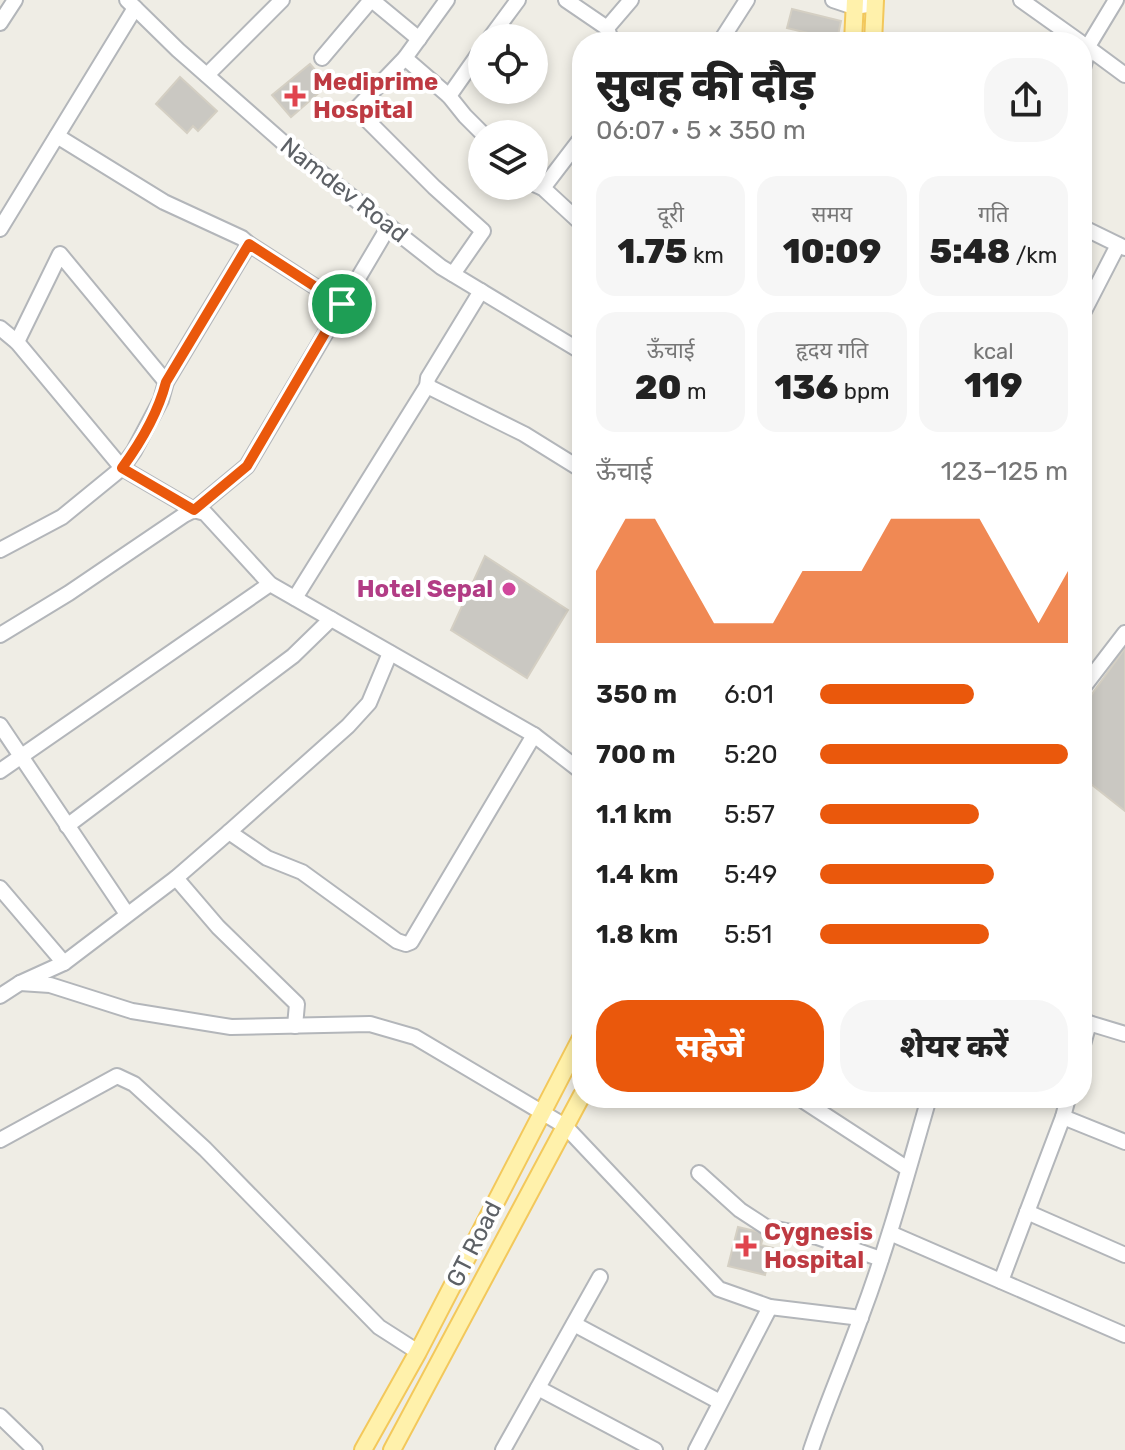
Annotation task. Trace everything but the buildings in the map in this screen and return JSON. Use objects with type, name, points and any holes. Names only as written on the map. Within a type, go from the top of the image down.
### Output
[{"type":"main road","points":[[873,32],[874,2]]},
{"type":"main road","points":[[853,32],[854,3]]},
{"type":"main road","name":"GT Road","points":[[363,1450],[418,1352],[572,1055]]},
{"type":"main road","name":"GT Road","points":[[392,1450],[575,1108]]},
{"type":"street","points":[[0,23],[15,0]]},
{"type":"street","points":[[207,75],[282,0]]},
{"type":"street","points":[[322,58],[372,0],[419,39]]},
{"type":"street","points":[[447,0],[405,58],[356,109],[483,231],[453,274]]},
{"type":"street","points":[[500,24],[518,0]]},
{"type":"street","points":[[566,0],[608,32]]},
{"type":"street","points":[[607,28],[631,0]]},
{"type":"street","points":[[726,32],[747,0]]},
{"type":"street","points":[[833,0],[874,2]]},
{"type":"street","points":[[1021,0],[1066,32]]},
{"type":"street","points":[[1092,40],[1116,0]]},
{"type":"street","points":[[0,229],[57,136],[131,4]]},
{"type":"street","name":"Namdev Road","points":[[131,4],[178,50],[286,145],[389,226],[453,274],[572,346]]},
{"type":"street","points":[[1092,51],[1125,75]]},
{"type":"street","points":[[405,58],[449,96],[469,120]]},
{"type":"street","points":[[449,96],[468,69]]},
{"type":"street","points":[[57,136],[164,202],[242,238],[342,304]]},
{"type":"street","points":[[548,175],[572,148]]},
{"type":"street","points":[[548,195],[572,215]]},
{"type":"street","points":[[0,635],[194,510],[247,466],[389,226]]},
{"type":"street","points":[[1092,232],[1122,246],[1092,298]]},
{"type":"street","points":[[0,550],[62,517],[122,468],[161,400],[166,382],[249,244]]},
{"type":"street","points":[[17,342],[60,254],[166,382]]},
{"type":"street","points":[[295,598],[427,386],[428,378],[481,291]]},
{"type":"street","points":[[0,328],[17,342],[122,468],[194,510],[205,513],[270,584],[534,735],[572,764]]},
{"type":"street","points":[[427,386],[524,434],[572,464]]},
{"type":"street","points":[[0,771],[270,584]]},
{"type":"street","points":[[67,826],[293,656],[331,619]]},
{"type":"street","points":[[1092,676],[1125,633]]},
{"type":"street","points":[[0,996],[64,963],[176,878],[229,832],[348,726],[369,703],[390,653]]},
{"type":"street","points":[[0,725],[127,914]]},
{"type":"street","points":[[229,832],[267,858],[302,872],[397,941],[406,944],[411,942],[534,735]]},
{"type":"street","points":[[176,878],[218,927],[297,1004],[295,1026]]},
{"type":"street","points":[[0,888],[64,963]]},
{"type":"street","points":[[20,983],[50,985],[132,1011],[231,1027],[370,1024],[415,1037],[565,1126],[719,1289],[770,1307],[861,1318]]},
{"type":"street","points":[[1092,1024],[1125,1034]]},
{"type":"street","points":[[0,1140],[117,1076],[134,1084],[205,1149],[379,1327],[418,1352]]},
{"type":"street","points":[[814,1108],[908,1169]]},
{"type":"street","points":[[811,1450],[890,1233],[926,1108]]},
{"type":"street","points":[[1001,1281],[1065,1108]]},
{"type":"street","points":[[1063,1117],[1125,1142]]},
{"type":"street","points":[[699,1173],[740,1210],[766,1227],[817,1237],[881,1259]]},
{"type":"street","points":[[1027,1212],[1125,1255]]},
{"type":"street","points":[[890,1233],[1125,1335]]},
{"type":"street","points":[[503,1450],[600,1277]]},
{"type":"street","points":[[696,1450],[770,1307]]},
{"type":"street","points":[[574,1324],[720,1402]]},
{"type":"street","points":[[538,1388],[655,1450]]},
{"type":"street","points":[[0,1416],[35,1450]]},
{"type":"place","name":"Mediprime Hospital","points":[[295,96]]},
{"type":"place","name":"Hotel Sepal","points":[[509,589]]},
{"type":"place","name":"Cygnesis Hospital","points":[[746,1246]]},
{"type":"route","points":[[249,244],[342,304],[247,466],[194,510],[122,468],[161,400],[166,382],[249,244]]}]
